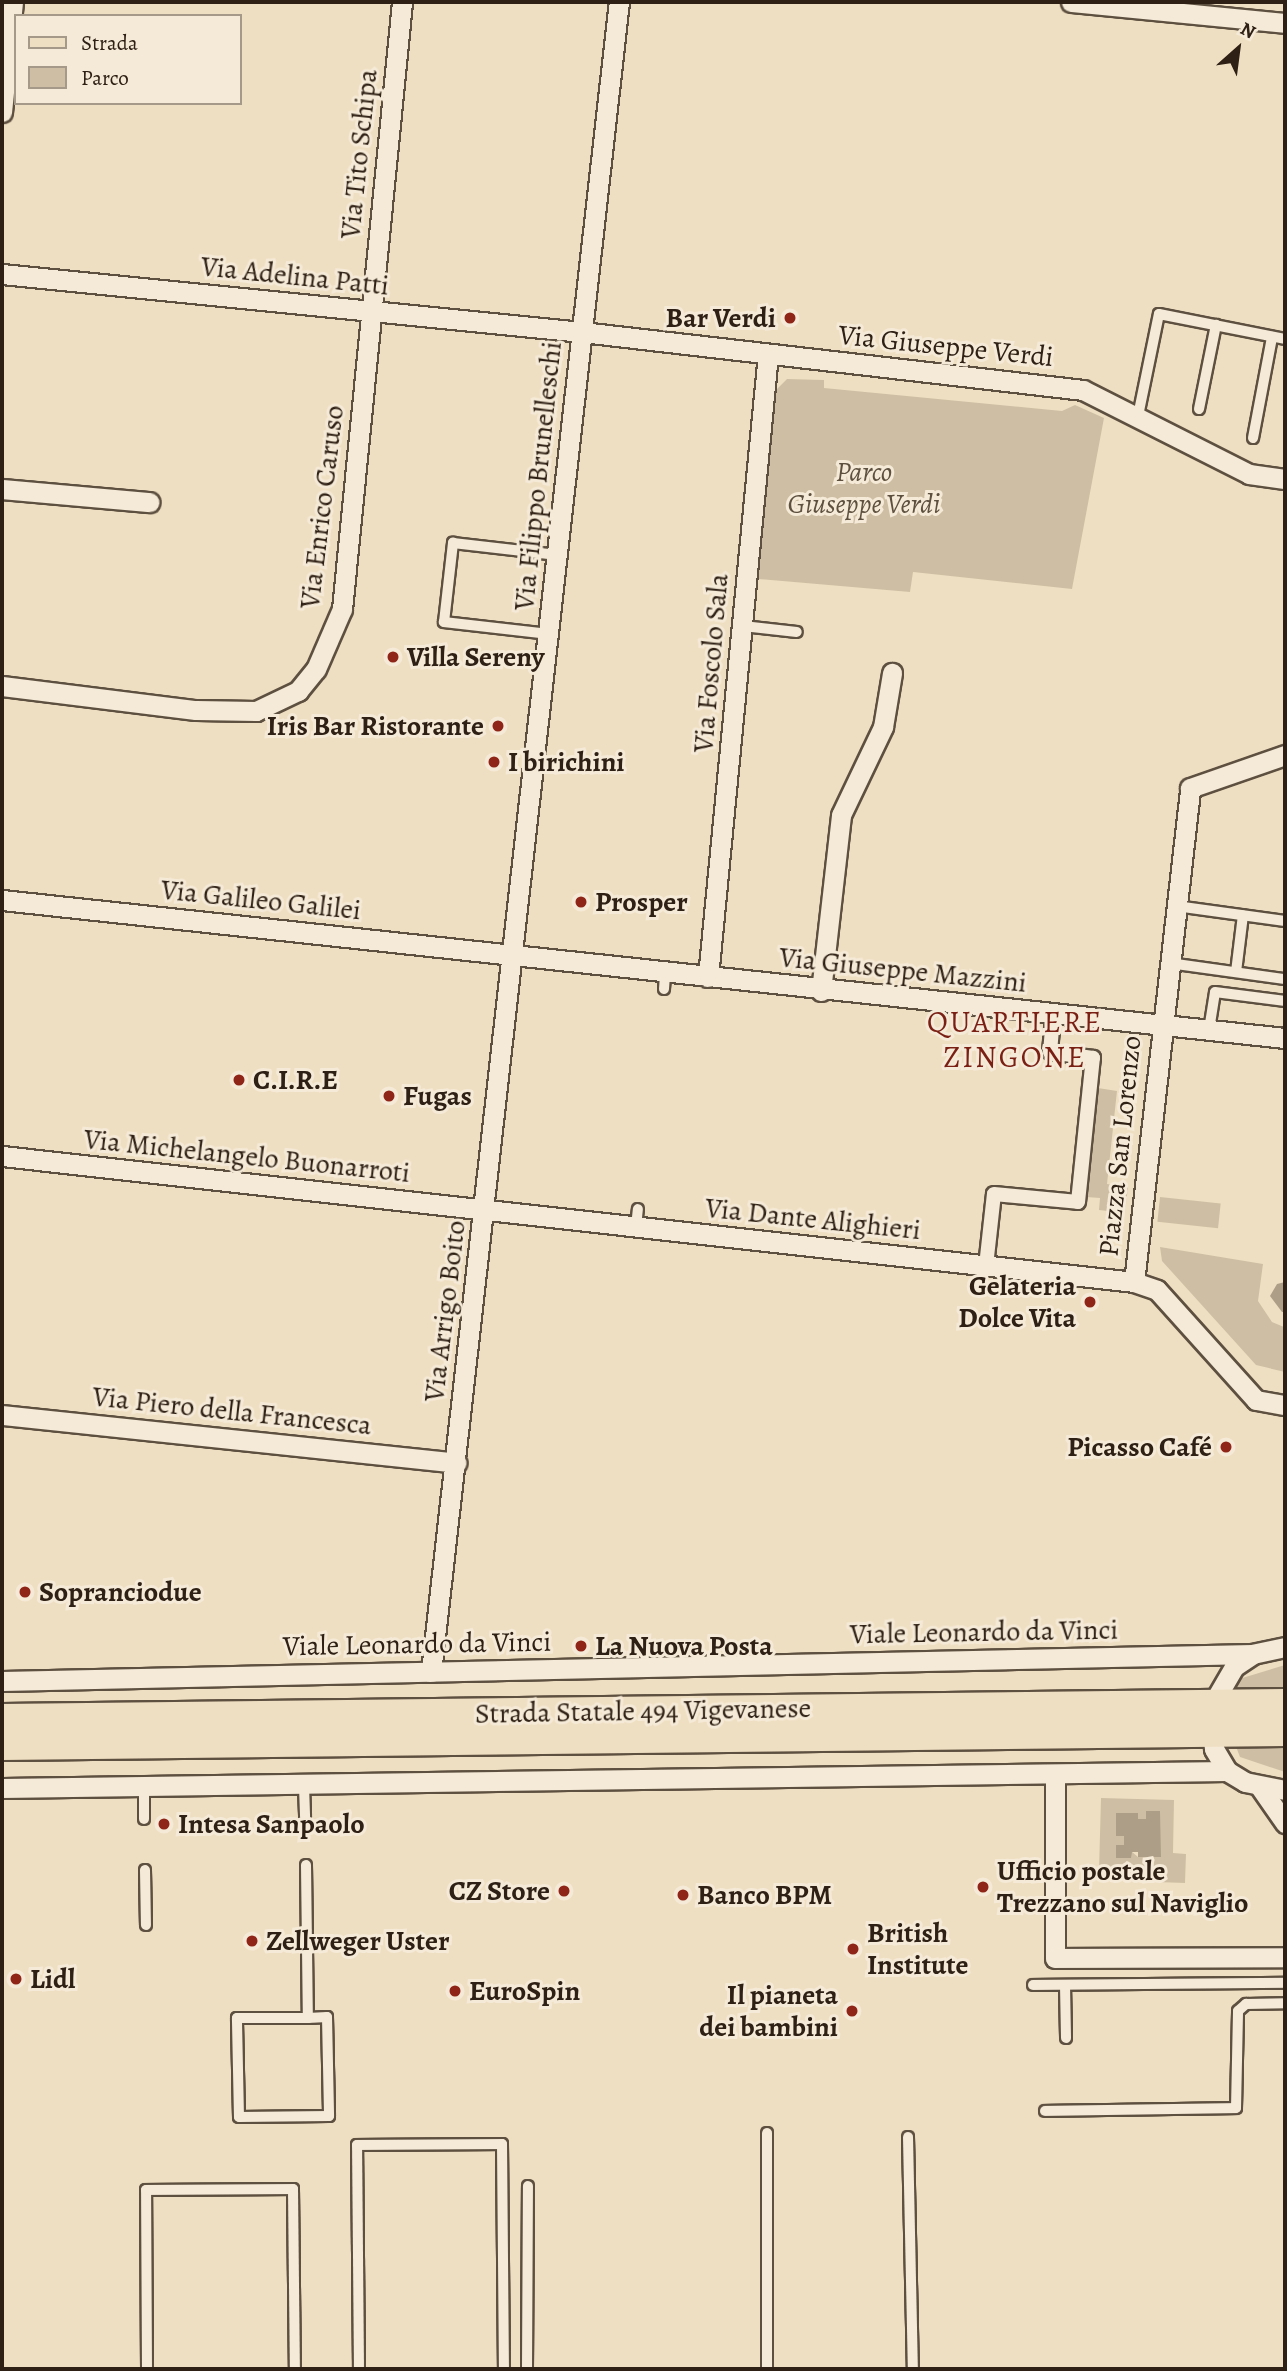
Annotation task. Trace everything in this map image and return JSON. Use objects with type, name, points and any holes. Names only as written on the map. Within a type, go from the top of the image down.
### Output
[{"type":"main road","name":"Strada Statale 494 Vigevanese","points":[[2,1745],[1212,1718],[1285,1703]]},
{"type":"main road","name":"Strada Statale 494 Vigevanese","points":[[2,1719],[1212,1718],[1285,1731]]},
{"type":"street","points":[[2,112],[13,2]]},
{"type":"street","name":"Via Tito Schipa","points":[[371,312],[402,2]]},
{"type":"street","name":"Via Filippo Brunelleschi","points":[[515,956],[619,2]]},
{"type":"street","points":[[1071,2],[1285,23]]},
{"type":"street","name":"Via Adelina Patti","points":[[2,275],[582,332]]},
{"type":"street","name":"Via Enrico Caruso","points":[[2,686],[196,710],[256,711],[299,691],[316,669],[342,609],[371,312]]},
{"type":"street","name":"Via Giuseppe Verdi","points":[[582,332],[1083,390],[1249,474],[1285,480]]},
{"type":"street","name":"Via Foscolo Sala","points":[[708,977],[768,354]]},
{"type":"street","points":[[2,489],[149,502]]},
{"type":"street","points":[[821,991],[841,815],[883,727],[892,673]]},
{"type":"street","name":"Piazza San Lorenzo","points":[[1285,755],[1190,788],[1161,1024],[1134,1282],[1157,1290],[1256,1400],[1285,1408]]},
{"type":"street","name":"Via Galileo Galilei","points":[[2,900],[515,956]]},
{"type":"street","name":"Via Giuseppe Mazzini","points":[[515,956],[664,981],[708,977],[1285,1038]]},
{"type":"street","name":"Via Arrigo Boito","points":[[431,1672],[515,956]]},
{"type":"street","points":[[986,1266],[994,1194],[1078,1202],[1093,1058],[1050,1052],[1053,1014]]},
{"type":"street","name":"Via Michelangelo Buonarroti","points":[[2,1156],[485,1211]]},
{"type":"street","name":"Via Dante Alighieri","points":[[485,1211],[637,1218],[986,1266],[1134,1282]]},
{"type":"street","name":"Via Piero della Francesca","points":[[2,1415],[456,1463]]},
{"type":"street","points":[[1227,1771],[1214,1748],[1212,1718],[1220,1684],[1253,1654],[1282,1642]]},
{"type":"street","name":"Viale Leonardo da Vinci","points":[[2,1681],[1253,1654]]},
{"type":"street","points":[[2,1788],[1055,1777],[1227,1771],[1260,1787],[1285,1790]]},
{"type":"street","points":[[1055,1777],[1055,1958],[1285,1957]]},
{"type":"street","points":[[1260,1787],[1285,1823]]},
{"type":"lane","points":[[1138,416],[1159,314],[1285,339]]},
{"type":"lane","points":[[1199,409],[1216,325]]},
{"type":"lane","points":[[1253,438],[1272,337]]},
{"type":"lane","points":[[549,635],[444,622],[453,543],[557,555]]},
{"type":"lane","points":[[743,626],[797,632]]},
{"type":"lane","points":[[1175,906],[1285,921]]},
{"type":"lane","points":[[1236,972],[1243,915]]},
{"type":"lane","points":[[1168,963],[1285,979]]},
{"type":"lane","points":[[1209,1030],[1215,992],[1285,1001]]},
{"type":"lane","points":[[304,1786],[305,1817]]},
{"type":"lane","points":[[144,1788],[144,1819]]},
{"type":"lane","points":[[306,1865],[308,2018]]},
{"type":"lane","points":[[145,1870],[146,1925]]},
{"type":"lane","points":[[1033,1985],[1285,1983]]},
{"type":"lane","points":[[1065,1985],[1066,2038]]},
{"type":"lane","points":[[1045,2111],[1236,2108],[1238,2011],[1246,2004],[1285,2003]]},
{"type":"lane","points":[[327,2017],[329,2116],[239,2117],[237,2018],[308,2018],[327,2017]]},
{"type":"lane","points":[[767,2133],[767,2369]]},
{"type":"lane","points":[[908,2137],[913,2369]]},
{"type":"lane","points":[[359,2369],[357,2145],[502,2144],[504,2369]]},
{"type":"lane","points":[[527,2369],[528,2186]]},
{"type":"lane","points":[[147,2369],[146,2190],[293,2189],[295,2369]]},
{"type":"green space","name":"Parco Giuseppe Verdi","points":[[787,379],[824,380],[824,388],[1062,411],[1075,405],[1104,418],[1072,589],[913,572],[910,592],[758,579],[774,392]]},
{"type":"green space","points":[[1098,1088],[1117,1091],[1107,1184],[1128,1187],[1125,1213],[1099,1210],[1100,1198],[1086,1197]]},
{"type":"green space","points":[[1160,1197],[1221,1203],[1218,1228],[1157,1222]]},
{"type":"green space","points":[[1160,1247],[1263,1264],[1258,1301],[1272,1322],[1284,1327],[1285,1372],[1256,1365],[1162,1261]]},
{"type":"green space","points":[[1285,1665],[1285,1694],[1234,1692],[1239,1679]]},
{"type":"green space","points":[[1235,1744],[1285,1744],[1285,1772],[1240,1757]]},
{"type":"green space","points":[[1101,1798],[1174,1800],[1173,1853],[1186,1854],[1185,1883],[1128,1881],[1128,1871],[1099,1870]],"holes":[[[1138,1813],[1138,1819],[1146,1819],[1160,1836],[1138,1857],[1124,1845],[1124,1836],[1117,1836]]]},
{"type":"shaded area","points":[[1285,1282],[1285,1312],[1282,1312],[1270,1296],[1277,1284]]},
{"type":"shaded area","points":[[1146,1811],[1160,1811],[1161,1857],[1138,1857],[1138,1852],[1132,1852],[1131,1858],[1116,1858],[1116,1845],[1124,1845],[1124,1836],[1116,1836],[1116,1813],[1138,1813],[1138,1819],[1146,1819]]},
{"type":"place","name":"Bar Verdi","points":[[790,318]]},
{"type":"place","name":"Villa Sereny","points":[[393,657]]},
{"type":"place","name":"Iris Bar Ristorante","points":[[498,726]]},
{"type":"place","name":"I birichini","points":[[494,762]]},
{"type":"place","name":"Prosper","points":[[581,902]]},
{"type":"place","name":"C.I.R.E","points":[[239,1080]]},
{"type":"place","name":"Fugas","points":[[389,1096]]},
{"type":"place","name":"Gelateria Dolce Vita","points":[[1090,1302]]},
{"type":"place","name":"Picasso Café","points":[[1226,1447]]},
{"type":"place","name":"Sopranciodue","points":[[25,1592]]},
{"type":"place","name":"La Nuova Posta","points":[[581,1646]]},
{"type":"place","name":"Intesa Sanpaolo","points":[[164,1824]]},
{"type":"place","name":"Ufficio postale Trezzano sul Naviglio","points":[[983,1887]]},
{"type":"place","name":"CZ Store","points":[[564,1891]]},
{"type":"place","name":"Banco BPM","points":[[683,1895]]},
{"type":"place","name":"Zellweger Uster","points":[[252,1941]]},
{"type":"place","name":"British Institute","points":[[853,1949]]},
{"type":"place","name":"Lidl","points":[[16,1979]]},
{"type":"place","name":"EuroSpin","points":[[455,1991]]},
{"type":"place","name":"Il pianeta dei bambini","points":[[852,2011]]},
{"type":"district","name":"QUARTIERE ZINGONE","points":[[1015,1039]]}]
